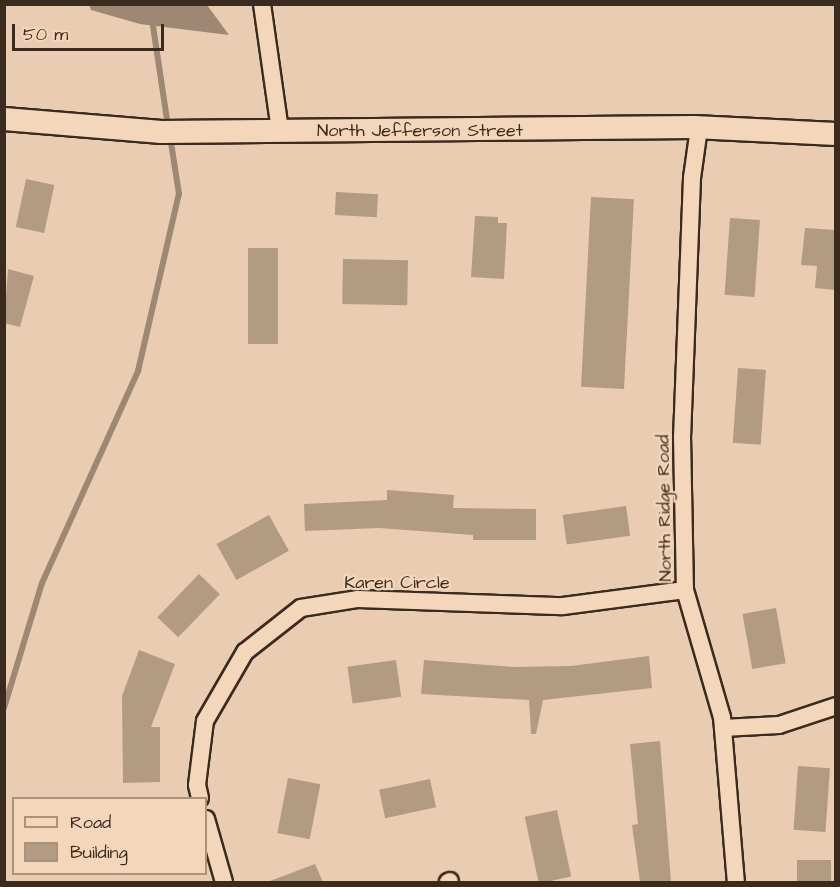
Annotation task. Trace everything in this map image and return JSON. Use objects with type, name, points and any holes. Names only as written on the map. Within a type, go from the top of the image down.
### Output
[{"type":"main road","name":"North Jefferson Street","points":[[4,119],[161,132],[699,128],[836,134]]},
{"type":"street","points":[[262,4],[280,131]]},
{"type":"street","name":"North Ridge Road","points":[[699,128],[692,178],[682,436],[685,590],[723,729],[736,882]]},
{"type":"street","name":"Karen Circle","points":[[200,797],[197,785],[205,721],[245,652],[301,608],[358,599],[563,606],[685,590]]},
{"type":"street","points":[[723,729],[779,725],[836,706]]},
{"type":"street","points":[[207,822],[224,882]]},
{"type":"shaded area","points":[[89,5],[207,5],[229,35],[140,24],[91,10]]},
{"type":"building","points":[[26,179],[54,185],[44,233],[16,227]]},
{"type":"building","points":[[336,192],[378,194],[377,217],[335,215]]},
{"type":"building","points":[[591,197],[634,199],[624,389],[581,387]]},
{"type":"building","points":[[475,216],[498,217],[498,223],[507,223],[504,279],[471,277]]},
{"type":"building","points":[[730,218],[760,220],[755,297],[725,295]]},
{"type":"building","points":[[805,228],[836,230],[836,290],[815,288],[817,266],[801,265]]},
{"type":"building","points":[[248,248],[278,248],[278,344],[248,344]]},
{"type":"building","points":[[343,259],[408,260],[407,305],[342,304]]},
{"type":"building","points":[[8,269],[34,276],[20,327],[4,323]]},
{"type":"building","points":[[738,368],[766,370],[761,445],[733,443]]},
{"type":"building","points":[[387,490],[454,495],[453,508],[536,509],[536,540],[473,540],[473,535],[379,528],[305,531],[304,504],[387,500]]},
{"type":"building","points":[[626,506],[630,536],[567,545],[563,515]]},
{"type":"building","points":[[269,515],[289,551],[236,580],[217,544]]},
{"type":"building","points":[[199,574],[220,594],[178,637],[157,617]]},
{"type":"building","points":[[776,608],[786,663],[752,669],[743,614]]},
{"type":"building","points":[[139,650],[175,664],[151,727],[160,727],[160,782],[123,783],[122,696]]},
{"type":"building","points":[[649,656],[652,688],[543,700],[536,734],[531,734],[529,700],[421,694],[424,660],[513,667],[571,666]]},
{"type":"building","points":[[396,660],[401,697],[353,703],[347,667]]},
{"type":"building","points":[[660,741],[671,882],[640,882],[632,825],[638,824],[630,744]]},
{"type":"building","points":[[798,766],[830,768],[825,832],[794,830]]},
{"type":"building","points":[[288,778],[320,784],[310,839],[277,833]]},
{"type":"building","points":[[430,779],[436,807],[385,818],[379,790]]},
{"type":"building","points":[[557,810],[571,877],[539,882],[525,817]]},
{"type":"building","points":[[797,860],[831,860],[831,882],[797,882]]},
{"type":"building","points":[[315,864],[323,882],[270,881]]},
{"type":"waterway","points":[[153,26],[168,126]]},
{"type":"waterway","points":[[4,708],[42,583],[138,371],[179,194],[170,136]]}]
